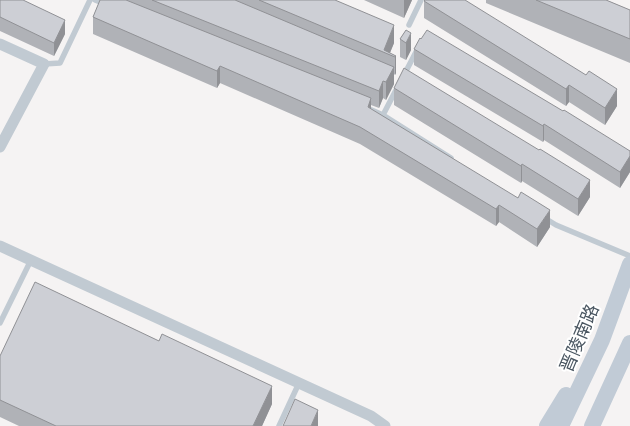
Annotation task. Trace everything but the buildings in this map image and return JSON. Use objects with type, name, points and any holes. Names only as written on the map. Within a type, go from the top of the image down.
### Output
[{"type":"main road","name":"晋陵南路","points":[[561,426],[602,340],[630,264]]},
{"type":"main road","points":[[547,426],[602,340]]},
{"type":"main road","points":[[592,426],[630,343]]},
{"type":"street","points":[[0,44],[44,64],[0,147]]},
{"type":"street","points":[[0,246],[371,416],[385,426]]},
{"type":"lane","points":[[44,64],[60,62],[90,0]]},
{"type":"lane","points":[[95,0],[113,7]]},
{"type":"lane","points":[[409,25],[421,0]]},
{"type":"lane","points":[[383,115],[421,41]]},
{"type":"lane","points":[[405,73],[413,78]]},
{"type":"lane","points":[[356,104],[383,115],[457,162]]},
{"type":"lane","points":[[540,215],[556,225],[630,256]]},
{"type":"lane","points":[[0,323],[31,260]]},
{"type":"lane","points":[[279,426],[299,383]]}]
